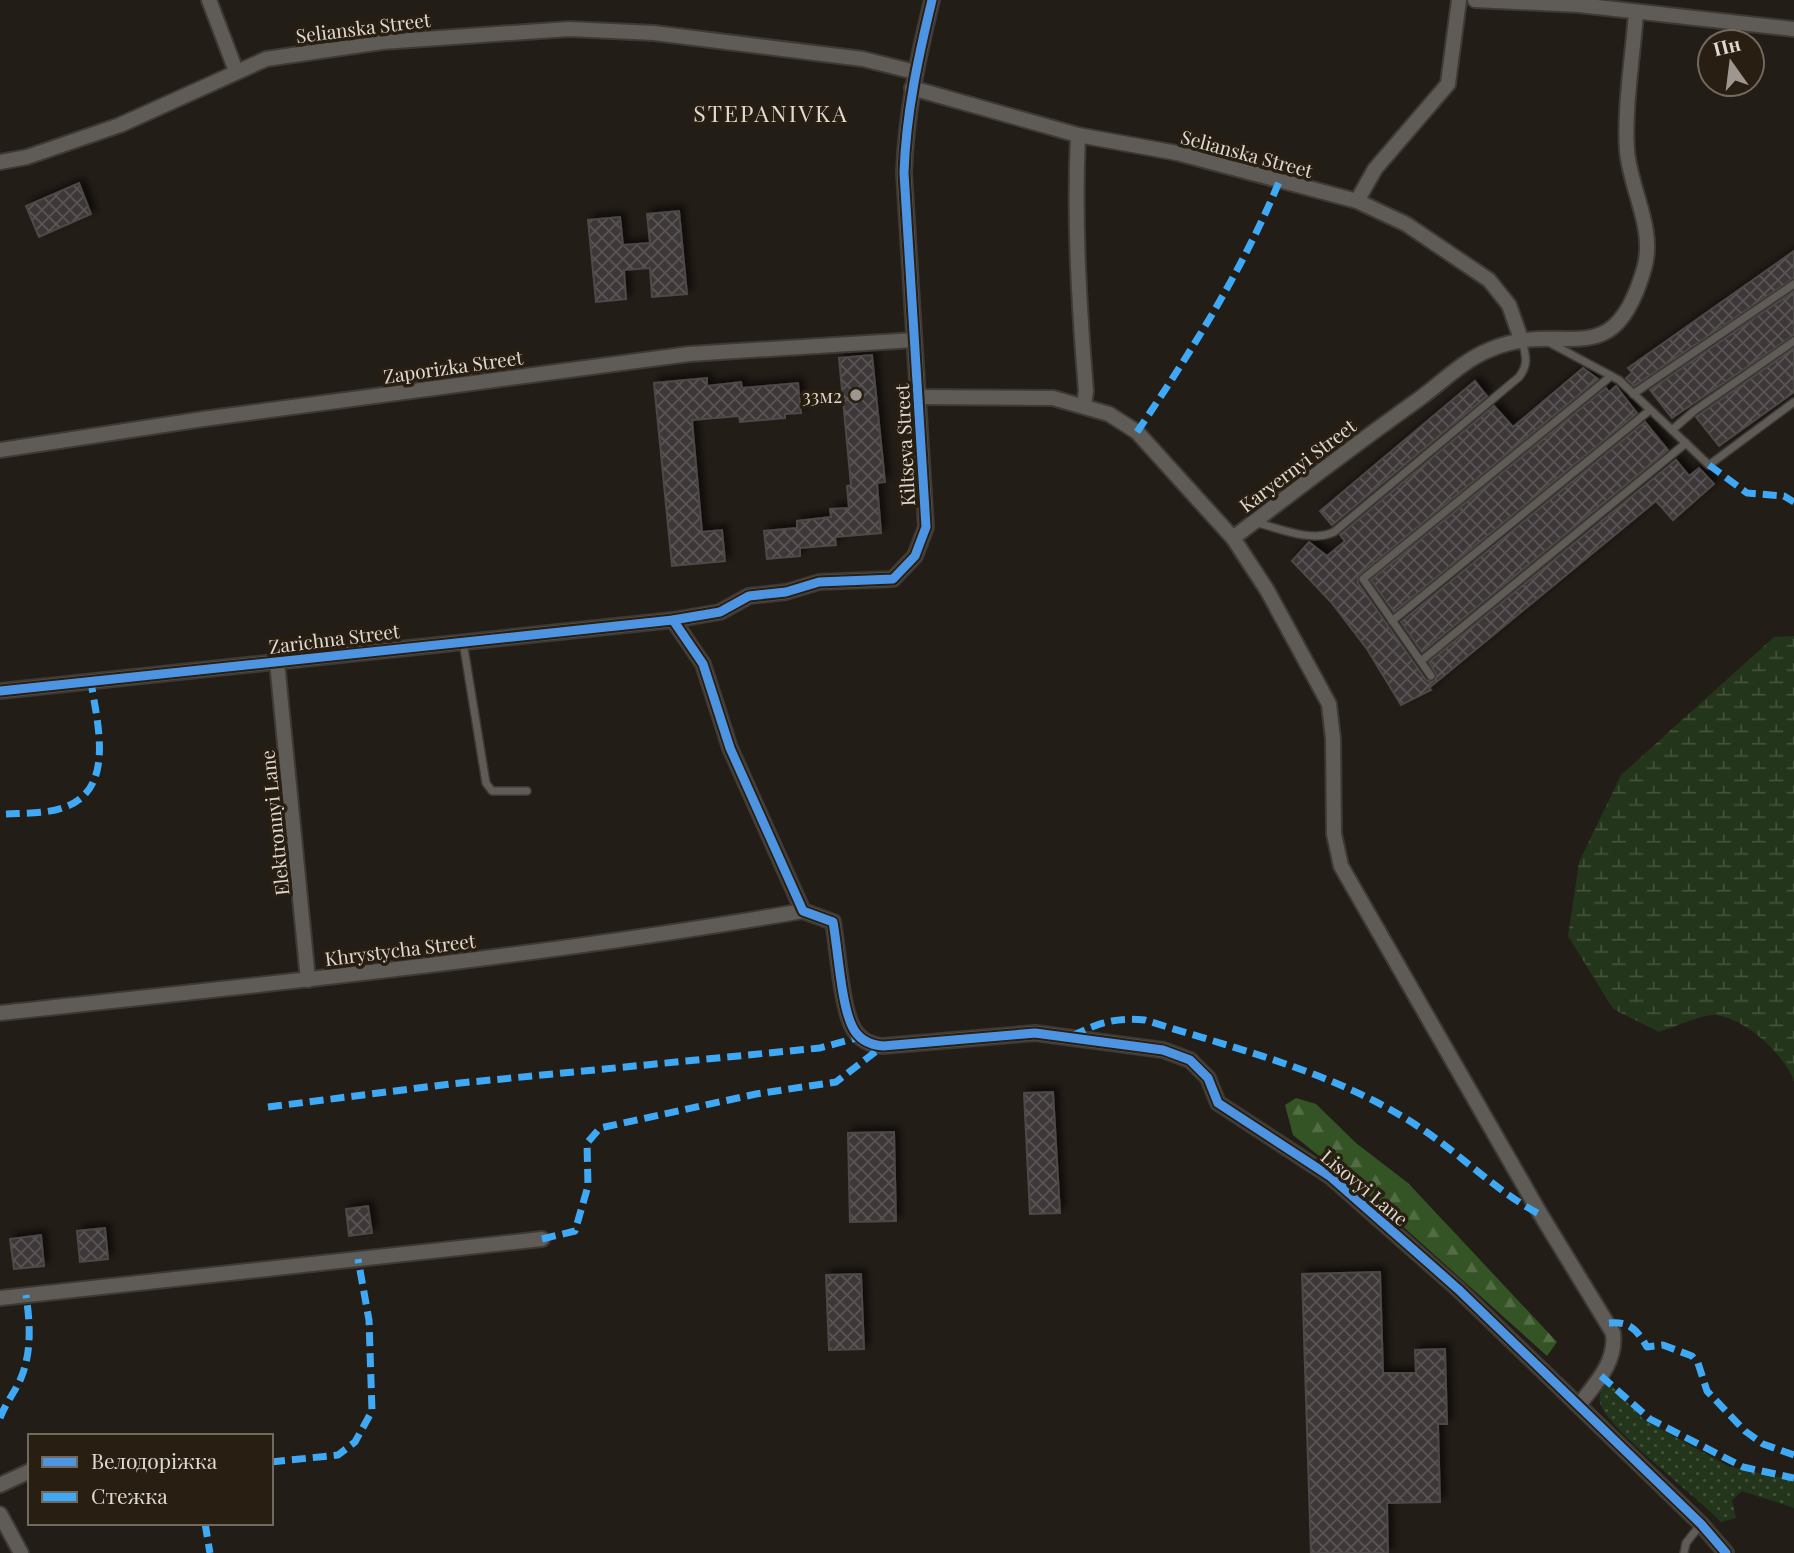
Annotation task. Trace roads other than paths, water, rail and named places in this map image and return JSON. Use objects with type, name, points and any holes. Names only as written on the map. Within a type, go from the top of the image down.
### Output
[{"type":"street","points":[[209,0],[236,71]]},
{"type":"street","name":"Kiltseva Street","points":[[673,620],[720,612],[749,596],[786,592],[819,582],[892,579],[906,568],[915,556],[926,527],[904,173],[905,128],[932,0]]},
{"type":"street","points":[[1357,201],[1375,169],[1448,84],[1459,0]]},
{"type":"street","points":[[1475,0],[1579,5],[1794,29]]},
{"type":"street","name":"Karyernyi Street","points":[[920,397],[1053,398],[1109,414],[1137,432],[1233,538],[1487,351],[1521,339],[1586,338],[1615,327],[1631,306],[1645,267],[1645,227],[1627,147],[1636,13]]},
{"type":"street","name":"Selianska Street","points":[[0,162],[27,157],[120,124],[266,59],[321,50],[478,34],[569,29],[654,33],[850,57],[915,72]]},
{"type":"street","name":"Selianska Street","points":[[912,88],[1078,135],[1177,153],[1357,201],[1406,224],[1489,280],[1509,305],[1521,339]]},
{"type":"street","points":[[1078,135],[1075,205],[1077,283],[1086,391],[1084,405]]},
{"type":"street","name":"Zaporizka Street","points":[[0,450],[203,419],[689,354],[914,340]]},
{"type":"street","points":[[1233,538],[1267,590],[1329,704],[1334,834],[1341,866],[1541,1215],[1609,1323],[1614,1344],[1612,1354],[1601,1376],[1579,1405]]},
{"type":"street","points":[[673,620],[703,664],[730,748],[803,911]]},
{"type":"street","name":"Zarichna Street","points":[[0,691],[463,640],[673,620]]},
{"type":"street","name":"Elektronnyi Lane","points":[[277,662],[308,980]]},
{"type":"street","name":"Lisovyi Lane","points":[[803,911],[833,922],[852,1026],[860,1037],[874,1046],[1035,1034],[1163,1050],[1190,1059],[1208,1077],[1218,1103],[1331,1177],[1458,1289],[1702,1524],[1727,1553]]},
{"type":"street","name":"Khrystycha Street","points":[[0,1013],[308,980],[671,934],[803,911]]},
{"type":"street","points":[[0,1298],[542,1239]]},
{"type":"street","points":[[0,1485],[28,1472]]},
{"type":"street","points":[[0,1514],[21,1553]]},
{"type":"lane","points":[[1633,394],[1794,284]]},
{"type":"lane","points":[[1254,522],[1311,536],[1323,537],[1334,532],[1519,377],[1525,369],[1527,358],[1521,339]]},
{"type":"lane","points":[[1540,339],[1569,351],[1611,376],[1709,465],[1794,402]]},
{"type":"lane","points":[[1672,430],[1694,411],[1794,341]]},
{"type":"lane","points":[[1431,676],[1363,579],[1611,376]]},
{"type":"lane","points":[[1392,621],[1650,410]]},
{"type":"lane","points":[[1421,661],[1686,443]]},
{"type":"lane","points":[[463,640],[486,783],[492,791],[527,791]]},
{"type":"lane","points":[[1684,1553],[1686,1543],[1702,1524]]},
{"type":"place","name":"33м2","points":[[856,395]]},
{"type":"district","name":"STEPANIVKA","points":[[771,112]]}]
